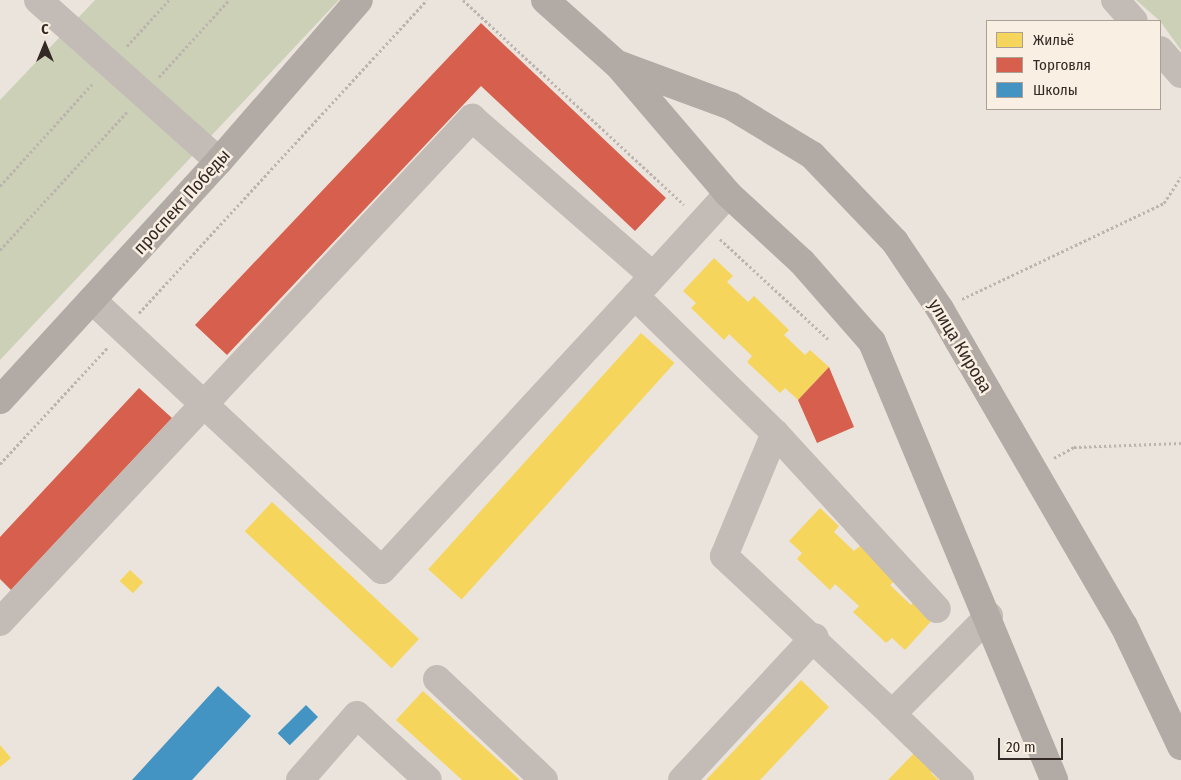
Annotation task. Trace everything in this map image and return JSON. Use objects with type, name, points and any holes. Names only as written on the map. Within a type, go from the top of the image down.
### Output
[{"type":"main road","name":"проспект Победы","points":[[0,400],[219,161],[359,0]]},
{"type":"main road","name":"улица Кирова","points":[[545,0],[618,65],[728,194],[802,262],[872,342],[989,616],[1054,780]]},
{"type":"main road","name":"улица Кирова","points":[[618,65],[731,106],[812,156],[895,242],[940,309],[1124,626],[1181,746]]},
{"type":"lane","points":[[38,0],[219,161]]},
{"type":"lane","points":[[1115,0],[1133,20]]},
{"type":"lane","points":[[1161,51],[1181,74]]},
{"type":"lane","points":[[0,622],[472,118],[653,276]]},
{"type":"lane","points":[[92,300],[206,402],[382,570],[728,194]]},
{"type":"lane","points":[[635,296],[776,433],[936,609]]},
{"type":"lane","points":[[776,433],[724,556],[815,637],[960,780]]},
{"type":"lane","points":[[892,714],[989,616]]},
{"type":"lane","points":[[682,780],[815,637]]},
{"type":"lane","points":[[437,679],[544,780]]},
{"type":"lane","points":[[300,780],[357,715],[428,780]]},
{"type":"path","points":[[0,186],[169,0]]},
{"type":"path","points":[[0,250],[230,0]]},
{"type":"path","points":[[0,464],[427,0]]},
{"type":"path","points":[[463,0],[828,339]]},
{"type":"path","points":[[940,309],[1164,203],[1181,177]]},
{"type":"path","points":[[1034,469],[1074,447],[1181,443]]},
{"type":"green space","points":[[95,0],[339,0],[0,360],[0,100]]},
{"type":"green space","points":[[1136,0],[1181,0],[1181,50],[1161,20]]},
{"type":"building: Жильё","points":[[714,258],[733,276],[727,282],[748,302],[754,296],[789,330],[784,335],[805,355],[810,350],[829,367],[798,400],[785,388],[780,393],[747,362],[752,356],[729,334],[724,340],[691,308],[696,303],[683,291]]},
{"type":"building: Жильё","points":[[641,333],[674,363],[462,599],[428,569]]},
{"type":"building: Жильё","points":[[272,502],[419,639],[392,668],[245,531]]},
{"type":"building: Жильё","points":[[820,508],[839,526],[834,532],[854,551],[860,546],[896,580],[890,585],[911,605],[916,599],[935,617],[905,650],[892,638],[886,643],[853,612],[859,606],[835,584],[830,590],[797,559],[802,553],[789,541]]},
{"type":"building: Жильё","points":[[130,570],[143,582],[133,593],[120,581]]},
{"type":"building: Жильё","points":[[801,680],[829,707],[760,780],[706,780]]},
{"type":"building: Жильё","points":[[423,691],[520,780],[462,780],[396,720]]},
{"type":"building: Жильё","points":[[0,745],[11,758],[0,767]]},
{"type":"building: Жильё","points":[[918,749],[936,767],[931,773],[939,780],[888,780]]},
{"type":"building: Торговля","points":[[481,23],[666,198],[635,231],[481,86],[227,355],[195,325]]},
{"type":"building: Торговля","points":[[829,367],[854,427],[817,443],[798,400]]},
{"type":"building: Торговля","points":[[139,388],[172,418],[11,590],[0,579],[0,537]]},
{"type":"building: Школы","points":[[218,686],[251,716],[192,780],[132,780]]},
{"type":"building: Школы","points":[[306,705],[318,717],[290,745],[278,733]]}]
